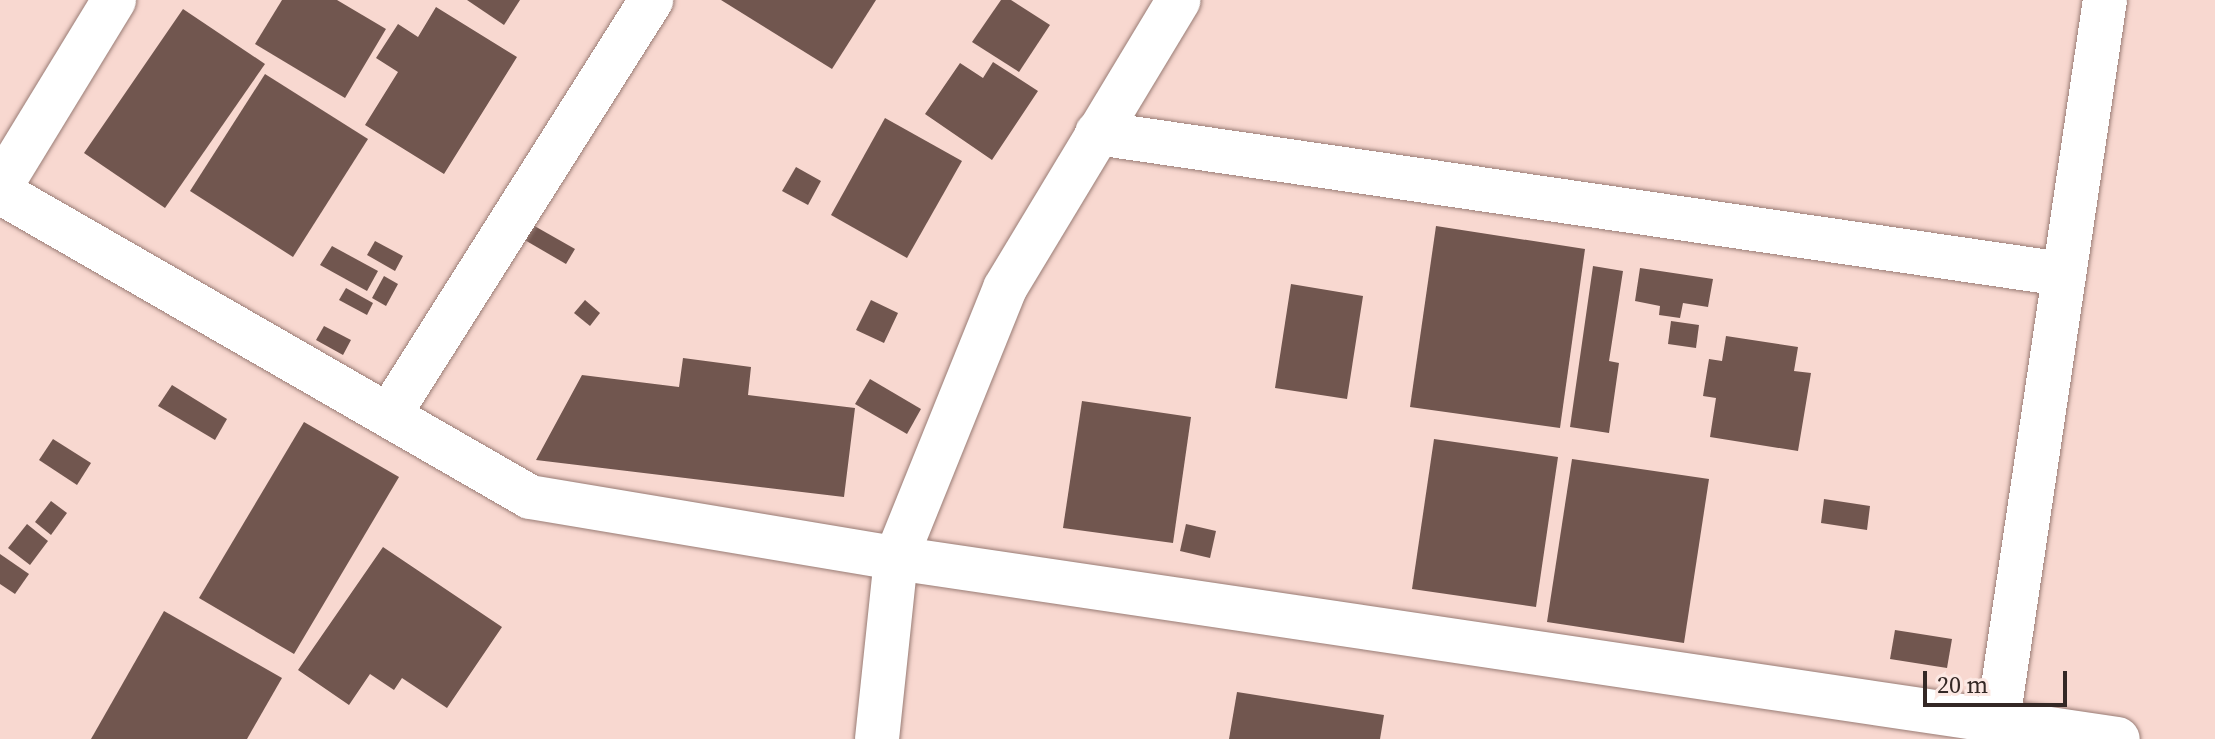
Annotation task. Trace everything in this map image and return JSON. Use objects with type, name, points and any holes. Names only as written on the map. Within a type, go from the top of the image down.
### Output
[{"type":"street","points":[[114,0],[0,190],[530,497],[896,558],[2118,739]]},
{"type":"street","points":[[389,415],[651,0]]},
{"type":"street","points":[[877,739],[896,558],[1005,288],[1179,0]]},
{"type":"street","points":[[1998,720],[2105,0]]},
{"type":"street","points":[[1097,133],[2062,274]]},
{"type":"building","points":[[282,0],[337,0],[386,29],[345,98],[255,44]]},
{"type":"building","points":[[467,0],[520,0],[504,25]]},
{"type":"building","points":[[721,0],[876,0],[832,69]]},
{"type":"building","points":[[1001,0],[1011,0],[1050,25],[1019,72],[972,42]]},
{"type":"building","points":[[436,7],[517,57],[444,174],[365,125],[398,72],[376,58],[398,24],[418,37]]},
{"type":"building","points":[[183,9],[265,64],[165,208],[84,153]]},
{"type":"building","points":[[993,62],[1038,91],[992,160],[925,114],[960,63],[983,78]]},
{"type":"building","points":[[265,74],[368,139],[293,257],[190,191]]},
{"type":"building","points":[[885,118],[962,161],[907,258],[831,215]]},
{"type":"building","points":[[796,167],[821,181],[808,205],[782,191]]},
{"type":"building","points":[[531,224],[575,249],[566,264],[523,239]]},
{"type":"building","points":[[1436,226],[1585,249],[1560,428],[1410,407]]},
{"type":"building","points":[[375,241],[403,256],[395,271],[367,255]]},
{"type":"building","points":[[332,246],[378,271],[367,291],[320,265]]},
{"type":"building","points":[[1593,266],[1623,271],[1609,361],[1619,363],[1609,433],[1570,427]]},
{"type":"building","points":[[1640,268],[1713,279],[1708,307],[1683,303],[1680,318],[1659,315],[1660,306],[1635,301]]},
{"type":"building","points":[[384,276],[398,284],[386,306],[372,298]]},
{"type":"building","points":[[1291,284],[1363,296],[1347,399],[1275,388]]},
{"type":"building","points":[[346,288],[373,303],[367,315],[339,300]]},
{"type":"building","points":[[585,300],[600,313],[590,326],[574,313]]},
{"type":"building","points":[[871,300],[898,313],[884,343],[856,330]]},
{"type":"building","points":[[1671,321],[1699,325],[1696,348],[1668,344]]},
{"type":"building","points":[[324,326],[351,340],[343,355],[316,340]]},
{"type":"building","points":[[1726,336],[1798,347],[1794,371],[1811,373],[1798,451],[1710,437],[1716,398],[1703,396],[1709,359],[1722,361]]},
{"type":"building","points":[[683,358],[751,367],[748,395],[855,408],[844,497],[536,460],[582,375],[679,387]]},
{"type":"building","points":[[870,379],[921,409],[907,434],[855,404]]},
{"type":"building","points":[[172,385],[227,419],[215,440],[158,406]]},
{"type":"building","points":[[1082,401],[1191,417],[1173,543],[1063,528]]},
{"type":"building","points":[[304,422],[399,477],[294,654],[199,598]]},
{"type":"building","points":[[53,439],[91,463],[77,485],[39,460]]},
{"type":"building","points":[[1434,439],[1558,457],[1536,607],[1412,589]]},
{"type":"building","points":[[1572,459],[1709,479],[1684,643],[1547,622]]},
{"type":"building","points":[[1824,499],[1870,506],[1867,530],[1821,523]]},
{"type":"building","points":[[51,501],[67,513],[51,535],[35,522]]},
{"type":"building","points":[[27,524],[48,541],[30,565],[8,548]]},
{"type":"building","points":[[1186,524],[1216,531],[1210,558],[1180,551]]},
{"type":"building","points":[[383,547],[502,627],[447,708],[402,678],[394,690],[370,674],[349,705],[298,670]]},
{"type":"building","points":[[0,554],[29,574],[15,594],[0,584]]},
{"type":"building","points":[[164,611],[282,678],[247,739],[91,739]]},
{"type":"building","points":[[1895,630],[1952,639],[1947,668],[1890,659]]},
{"type":"building","points":[[1237,692],[1384,715],[1380,739],[1229,739]]}]
